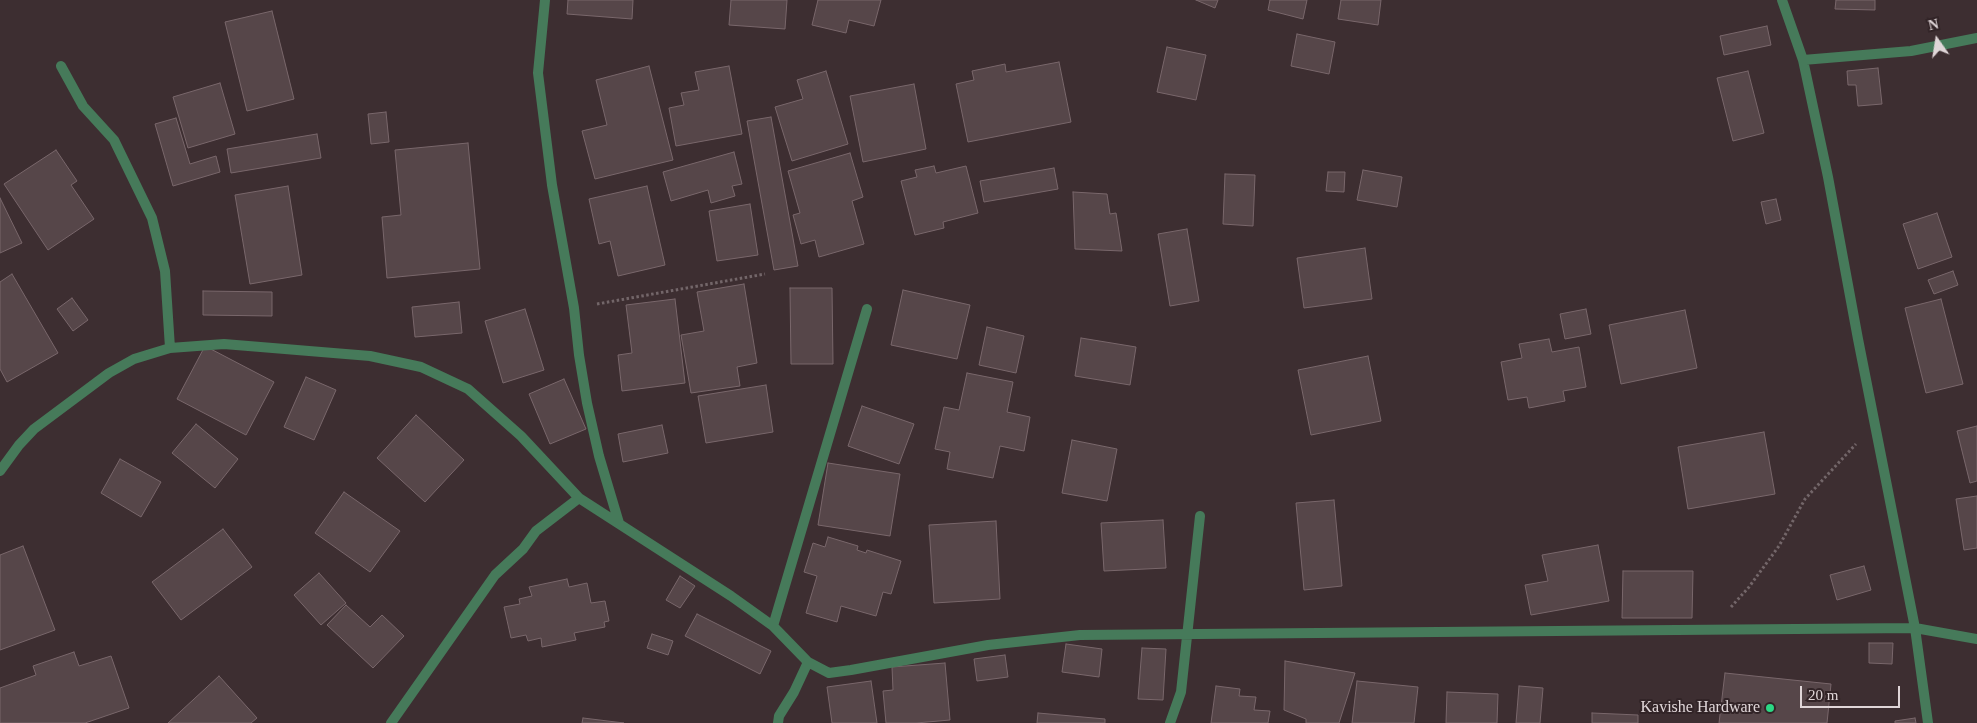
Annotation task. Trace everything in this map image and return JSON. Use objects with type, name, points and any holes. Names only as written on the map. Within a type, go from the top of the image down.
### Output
[{"type":"street","points":[[546,0],[538,73],[552,185],[574,308],[587,402],[599,456],[619,523]]},
{"type":"street","points":[[1782,0],[1803,60],[1828,176],[1915,628],[1928,723]]},
{"type":"street","points":[[1803,60],[1911,51],[1977,38]]},
{"type":"street","points":[[61,66],[83,106],[114,140],[152,218],[165,271],[170,348]]},
{"type":"street","points":[[773,626],[868,309]]},
{"type":"street","points":[[0,471],[19,445],[55,411],[109,373],[134,359],[170,348],[224,344],[370,356],[421,367],[468,388],[522,436],[579,498],[731,596],[773,626],[808,662],[829,673],[988,645],[1080,635],[1915,628],[1977,639]]},
{"type":"street","points":[[391,723],[495,575],[524,549],[536,531],[579,498]]},
{"type":"street","points":[[1170,723],[1181,692],[1200,516]]},
{"type":"street","points":[[778,723],[779,716],[794,692],[808,662]]},
{"type":"path","points":[[574,308],[765,274]]},
{"type":"path","points":[[1708,630],[1749,588],[1779,546],[1805,499],[1875,423]]},
{"type":"building","points":[[568,0],[633,0],[632,19],[567,14]]},
{"type":"building","points":[[731,0],[787,0],[785,29],[729,25]]},
{"type":"building","points":[[818,0],[881,0],[874,26],[849,20],[846,33],[812,25]]},
{"type":"building","points":[[1196,0],[1218,0],[1215,8]]},
{"type":"building","points":[[1270,0],[1307,0],[1303,19],[1268,10]]},
{"type":"building","points":[[1341,0],[1381,0],[1378,25],[1338,19]]},
{"type":"building","points":[[1836,0],[1875,0],[1875,10],[1835,9]]},
{"type":"building","points":[[272,11],[294,99],[247,111],[225,22]]},
{"type":"building","points":[[1767,26],[1771,45],[1724,55],[1720,36]]},
{"type":"building","points":[[1297,34],[1335,42],[1329,74],[1291,66]]},
{"type":"building","points":[[1167,47],[1206,55],[1196,100],[1157,92]]},
{"type":"building","points":[[1059,62],[1071,122],[968,142],[956,84],[974,80],[972,71],[1005,64],[1006,72]]},
{"type":"building","points":[[649,66],[673,160],[595,179],[582,131],[607,125],[596,80]]},
{"type":"building","points":[[729,66],[742,134],[676,146],[669,108],[684,105],[681,93],[699,90],[695,72]]},
{"type":"building","points":[[1878,68],[1882,104],[1858,106],[1856,85],[1848,85],[1847,71]]},
{"type":"building","points":[[826,71],[848,144],[792,161],[775,107],[803,99],[797,80]]},
{"type":"building","points":[[1748,71],[1764,133],[1733,141],[1717,78]]},
{"type":"building","points":[[220,83],[235,134],[188,148],[173,97]]},
{"type":"building","points":[[914,84],[926,149],[863,162],[850,96]]},
{"type":"building","points":[[386,112],[389,142],[371,144],[368,114]]},
{"type":"building","points":[[771,117],[798,266],[774,270],[747,121]]},
{"type":"building","points":[[176,118],[190,164],[216,156],[220,172],[173,186],[155,124]]},
{"type":"building","points":[[317,134],[321,158],[231,173],[227,149]]},
{"type":"building","points":[[468,143],[480,269],[387,278],[382,217],[401,215],[395,150]]},
{"type":"building","points":[[56,150],[77,181],[71,185],[94,219],[48,250],[4,184]]},
{"type":"building","points":[[734,152],[742,184],[732,186],[735,196],[711,203],[708,190],[671,201],[663,172]]},
{"type":"building","points":[[850,153],[863,197],[852,201],[864,244],[819,257],[815,240],[801,244],[793,215],[800,213],[788,171]]},
{"type":"building","points":[[934,166],[936,173],[966,166],[978,213],[943,222],[944,228],[915,235],[901,181],[917,177],[915,170]]},
{"type":"building","points":[[1054,168],[1058,189],[984,202],[980,181]]},
{"type":"building","points":[[1363,170],[1402,177],[1397,207],[1357,200]]},
{"type":"building","points":[[1328,172],[1345,172],[1344,192],[1326,191]]},
{"type":"building","points":[[1225,174],[1255,175],[1253,226],[1223,224]]},
{"type":"building","points":[[288,186],[302,275],[250,284],[235,195]]},
{"type":"building","points":[[647,186],[665,265],[618,276],[610,241],[599,244],[589,199]]},
{"type":"building","points":[[1073,192],[1107,194],[1110,214],[1116,213],[1122,251],[1075,249]]},
{"type":"building","points":[[0,198],[22,243],[0,253]]},
{"type":"building","points":[[1776,199],[1781,220],[1766,224],[1761,202]]},
{"type":"building","points":[[750,204],[758,255],[717,261],[709,211]]},
{"type":"building","points":[[1937,213],[1952,257],[1918,269],[1903,224]]},
{"type":"building","points":[[1187,229],[1199,301],[1170,306],[1158,234]]},
{"type":"building","points":[[1365,248],[1372,299],[1304,308],[1297,258]]},
{"type":"building","points":[[1953,271],[1958,285],[1934,294],[1928,280]]},
{"type":"building","points":[[12,274],[58,353],[7,382],[0,369],[0,282]]},
{"type":"building","points":[[744,284],[757,363],[737,367],[740,386],[691,393],[681,335],[704,331],[697,292]]},
{"type":"building","points":[[790,288],[832,288],[833,364],[791,364]]},
{"type":"building","points":[[903,290],[970,305],[957,359],[891,345]]},
{"type":"building","points":[[203,291],[272,292],[272,316],[203,315]]},
{"type":"building","points":[[72,298],[88,320],[73,331],[57,309]]},
{"type":"building","points":[[675,299],[685,383],[622,391],[618,355],[632,353],[626,305]]},
{"type":"building","points":[[1941,299],[1963,384],[1926,393],[1905,308]]},
{"type":"building","points":[[459,302],[462,333],[415,337],[412,307]]},
{"type":"building","points":[[525,309],[544,370],[503,383],[485,321]]},
{"type":"building","points":[[1586,309],[1591,334],[1565,339],[1560,314]]},
{"type":"building","points":[[1685,310],[1697,368],[1621,384],[1609,325]]},
{"type":"building","points":[[987,327],[1024,336],[1016,373],[979,365]]},
{"type":"building","points":[[1081,338],[1136,347],[1130,385],[1075,376]]},
{"type":"building","points":[[1549,339],[1552,352],[1579,347],[1586,387],[1563,391],[1565,401],[1529,408],[1527,397],[1508,400],[1501,362],[1522,358],[1519,344]]},
{"type":"building","points":[[205,346],[274,382],[246,435],[177,399]]},
{"type":"building","points":[[1368,356],[1381,421],[1311,435],[1298,370]]},
{"type":"building","points":[[967,373],[1013,382],[1007,412],[1030,417],[1024,451],[1000,446],[993,478],[947,469],[950,452],[935,449],[944,407],[959,410]]},
{"type":"building","points":[[306,377],[336,390],[314,440],[284,427]]},
{"type":"building","points":[[564,379],[586,429],[550,444],[529,394]]},
{"type":"building","points":[[766,385],[773,432],[706,443],[698,396]]},
{"type":"building","points":[[862,406],[914,424],[899,464],[848,446]]},
{"type":"building","points":[[416,415],[464,460],[425,502],[377,458]]},
{"type":"building","points":[[196,424],[238,459],[215,488],[172,453]]},
{"type":"building","points":[[662,425],[668,453],[623,462],[618,434]]},
{"type":"building","points":[[1977,426],[1977,481],[1970,483],[1957,431]]},
{"type":"building","points":[[1764,432],[1775,494],[1688,509],[1678,447]]},
{"type":"building","points":[[1072,440],[1117,449],[1107,501],[1062,493]]},
{"type":"building","points":[[120,459],[161,482],[141,517],[101,493]]},
{"type":"building","points":[[828,463],[900,474],[890,536],[818,525]]},
{"type":"building","points":[[344,492],[400,531],[370,572],[315,533]]},
{"type":"building","points":[[1977,496],[1977,548],[1964,550],[1956,499]]},
{"type":"building","points":[[1334,500],[1342,586],[1304,590],[1296,503]]},
{"type":"building","points":[[1163,520],[1166,568],[1104,571],[1101,523]]},
{"type":"building","points":[[996,521],[1000,599],[934,603],[929,525]]},
{"type":"building","points":[[223,529],[252,567],[181,620],[152,582]]},
{"type":"building","points":[[828,537],[858,546],[857,550],[866,553],[867,550],[901,561],[891,594],[883,592],[876,616],[841,606],[837,622],[806,613],[817,576],[804,572],[813,543],[825,547]]},
{"type":"building","points":[[1598,545],[1609,601],[1531,615],[1525,585],[1548,581],[1542,555]]},
{"type":"building","points":[[23,546],[55,630],[0,650],[0,555]]},
{"type":"building","points":[[1864,566],[1871,590],[1837,600],[1830,575]]},
{"type":"building","points":[[1623,571],[1693,571],[1692,618],[1622,618]]},
{"type":"building","points":[[319,573],[346,603],[321,625],[294,595]]},
{"type":"building","points":[[680,576],[695,586],[680,608],[666,600]]},
{"type":"building","points":[[567,579],[569,587],[587,583],[591,603],[605,601],[609,621],[604,622],[605,627],[574,633],[576,640],[542,647],[541,638],[528,641],[526,635],[511,638],[504,607],[520,604],[519,599],[532,596],[529,587]]},
{"type":"building","points":[[346,605],[370,627],[382,615],[404,636],[373,668],[327,625]]},
{"type":"building","points":[[697,614],[771,651],[760,674],[685,636]]},
{"type":"building","points":[[652,634],[673,641],[668,655],[647,648]]},
{"type":"building","points":[[1869,643],[1893,643],[1892,664],[1869,663]]},
{"type":"building","points":[[1066,644],[1102,649],[1099,677],[1062,672]]},
{"type":"building","points":[[1142,648],[1166,649],[1163,700],[1138,699]]},
{"type":"building","points":[[74,652],[79,666],[111,656],[129,708],[85,723],[0,723],[0,688],[36,675],[33,666]]},
{"type":"building","points":[[1005,655],[1008,677],[977,681],[974,659]]},
{"type":"building","points":[[1285,661],[1355,673],[1339,723],[1306,723],[1306,719],[1284,710]]},
{"type":"building","points":[[945,663],[950,720],[886,723],[883,691],[893,690],[892,667]]},
{"type":"building","points":[[1725,673],[1831,684],[1827,723],[1719,723]]},
{"type":"building","points":[[219,676],[257,718],[251,723],[168,723]]},
{"type":"building","points":[[871,681],[877,723],[832,723],[827,687]]},
{"type":"building","points":[[1357,681],[1418,687],[1414,723],[1352,723]]},
{"type":"building","points":[[1216,686],[1240,689],[1239,696],[1256,697],[1254,710],[1270,711],[1268,723],[1211,723]]},
{"type":"building","points":[[1519,686],[1543,688],[1540,723],[1516,723]]},
{"type":"building","points":[[1447,692],[1498,694],[1497,723],[1446,723]]},
{"type":"building","points":[[1038,713],[1105,719],[1105,723],[1037,723]]},
{"type":"building","points":[[1592,713],[1638,715],[1638,723],[1592,723]]},
{"type":"building","points":[[583,718],[624,723],[582,723]]},
{"type":"building","points":[[1915,718],[1916,723],[1895,723],[1895,721]]},
{"type":"place","name":"Kavishe Hardware","points":[[1770,708]]}]
